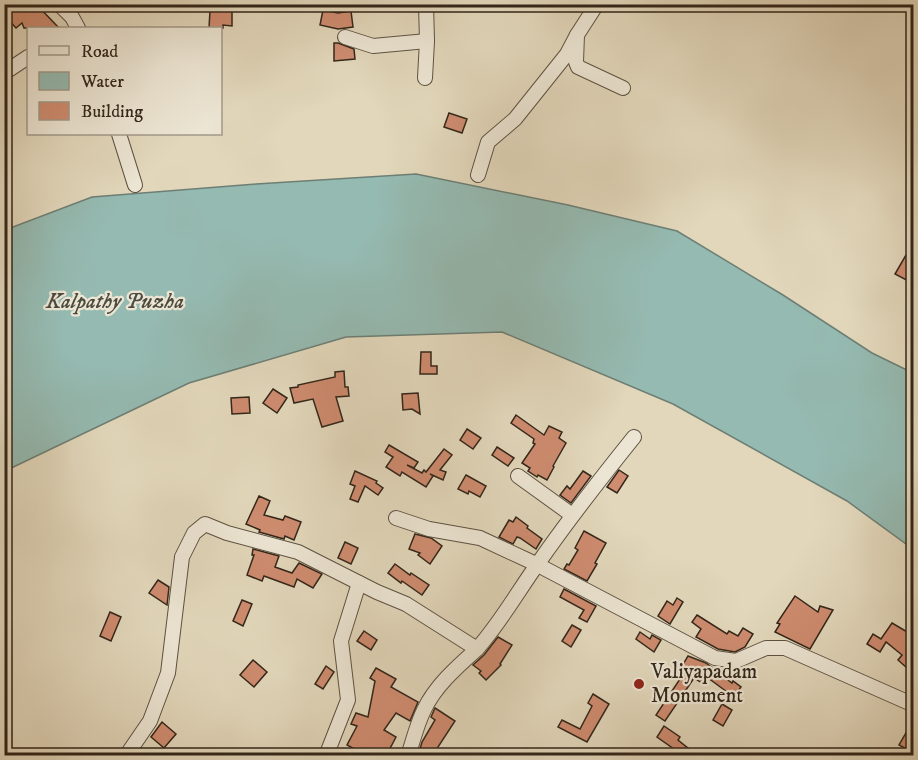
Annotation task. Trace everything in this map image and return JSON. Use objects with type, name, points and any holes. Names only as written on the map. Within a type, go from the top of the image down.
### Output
[{"type":"street","points":[[59,4],[72,17],[76,27]]},
{"type":"street","points":[[425,78],[428,41],[426,4]]},
{"type":"street","points":[[478,175],[488,142],[515,119],[567,54],[597,4]]},
{"type":"street","points":[[577,35],[576,62],[578,67],[623,88]]},
{"type":"street","points":[[345,37],[373,46],[428,41]]},
{"type":"street","points":[[4,73],[27,58]]},
{"type":"street","points":[[119,135],[135,185]]},
{"type":"street","points":[[408,756],[424,709],[442,683],[491,633],[572,515],[634,436]]},
{"type":"street","points":[[518,476],[572,515]]},
{"type":"street","points":[[396,518],[429,529],[480,538],[537,564],[715,658],[736,662],[766,648],[785,648],[914,705]]},
{"type":"street","points":[[126,756],[150,721],[168,673],[182,557],[194,533],[205,524],[227,533],[298,552],[406,604],[477,648]]},
{"type":"street","points":[[326,756],[348,700],[341,641],[359,583]]},
{"type":"water","name":"Kalpathy Puzha","points":[[416,174],[568,205],[677,231],[783,295],[872,353],[913,373],[913,549],[847,501],[673,404],[502,332],[346,337],[189,383],[5,471],[5,230],[92,197]]},
{"type":"building","points":[[4,4],[36,4],[58,27],[24,28],[22,23],[16,28],[4,15]]},
{"type":"building","points":[[323,10],[338,13],[351,11],[353,27],[338,29],[320,25]]},
{"type":"building","points":[[210,11],[232,11],[232,26],[209,27]]},
{"type":"building","points":[[334,43],[354,49],[355,59],[334,61]]},
{"type":"building","points":[[449,113],[467,119],[462,133],[444,127]]},
{"type":"building","points":[[906,255],[914,260],[914,284],[895,274]]},
{"type":"building","points":[[421,352],[431,352],[431,366],[437,366],[437,374],[420,374]]},
{"type":"building","points":[[344,371],[345,387],[348,387],[349,396],[336,397],[343,421],[322,427],[313,399],[294,403],[290,388],[335,377],[335,372]]},
{"type":"building","points":[[273,389],[287,398],[277,413],[263,403]]},
{"type":"building","points":[[418,393],[420,414],[412,409],[403,410],[402,394]]},
{"type":"building","points":[[249,397],[250,413],[232,414],[231,398]]},
{"type":"building","points":[[516,415],[544,435],[549,426],[562,432],[559,438],[566,443],[547,480],[528,471],[530,468],[522,463],[535,444],[534,439],[511,423]]},
{"type":"building","points":[[467,429],[481,438],[473,449],[460,440]]},
{"type":"building","points":[[389,445],[418,462],[414,468],[407,465],[422,473],[424,470],[426,472],[444,449],[452,455],[440,470],[446,472],[443,480],[430,474],[433,476],[426,487],[402,472],[400,476],[386,467],[393,457],[385,452]]},
{"type":"building","points":[[497,447],[514,458],[508,466],[492,455]]},
{"type":"building","points":[[619,470],[628,476],[617,493],[607,487]]},
{"type":"building","points":[[355,471],[377,481],[376,483],[383,488],[378,495],[365,486],[358,502],[350,499],[355,486],[350,484]]},
{"type":"building","points":[[583,471],[591,476],[571,503],[560,495],[567,486],[570,489]]},
{"type":"building","points":[[466,475],[486,486],[480,497],[469,491],[468,494],[458,489]]},
{"type":"building","points":[[259,496],[270,501],[264,515],[283,520],[285,516],[301,522],[294,540],[285,536],[284,539],[259,532],[260,530],[246,524]]},
{"type":"building","points":[[516,517],[542,539],[536,549],[517,537],[513,544],[499,537],[509,520],[513,522]]},
{"type":"building","points":[[584,531],[606,543],[587,581],[564,569],[578,550],[575,548]]},
{"type":"building","points":[[415,534],[431,538],[442,546],[430,564],[418,555],[420,553],[409,549]]},
{"type":"building","points":[[345,542],[358,548],[351,564],[338,558]]},
{"type":"building","points":[[253,549],[279,556],[275,567],[292,573],[299,563],[322,574],[313,588],[297,579],[294,587],[264,576],[262,581],[247,575],[254,555],[252,555]]},
{"type":"building","points":[[395,564],[429,585],[422,595],[388,573]]},
{"type":"building","points":[[158,580],[169,587],[167,605],[149,593]]},
{"type":"building","points":[[564,589],[596,606],[587,622],[579,618],[584,610],[560,597]]},
{"type":"building","points":[[795,596],[818,612],[820,606],[833,610],[810,649],[775,632],[780,624],[777,623]]},
{"type":"building","points":[[677,598],[683,602],[670,624],[658,616],[667,601],[673,605]]},
{"type":"building","points":[[242,600],[252,604],[243,626],[233,621]]},
{"type":"building","points":[[110,612],[121,617],[111,641],[100,636]]},
{"type":"building","points":[[697,615],[727,634],[729,631],[738,636],[743,628],[753,634],[745,647],[735,652],[718,649],[696,637],[701,629],[692,622]]},
{"type":"building","points":[[892,623],[914,636],[914,659],[907,668],[898,660],[902,655],[886,642],[880,652],[867,644],[873,634],[881,639]]},
{"type":"building","points":[[572,625],[581,630],[571,647],[562,641]]},
{"type":"building","points":[[364,631],[377,640],[371,650],[357,641]]},
{"type":"building","points":[[640,632],[650,639],[652,635],[661,640],[654,652],[636,639]]},
{"type":"building","points":[[498,637],[512,645],[501,665],[486,680],[479,673],[481,671],[473,665]]},
{"type":"building","points":[[688,656],[706,663],[741,687],[734,697],[708,678],[704,684],[694,678],[665,721],[656,715],[684,673],[680,670]]},
{"type":"building","points":[[253,660],[267,672],[254,687],[240,675]]},
{"type":"building","points":[[326,666],[334,672],[323,689],[315,684]]},
{"type":"building","points":[[376,668],[396,679],[391,687],[418,702],[410,721],[396,713],[384,730],[396,737],[386,756],[367,756],[347,745],[357,726],[351,724],[356,713],[368,717],[375,681],[370,678]]},
{"type":"building","points":[[593,694],[609,704],[587,742],[558,727],[562,720],[580,729],[592,706],[588,703]]},
{"type":"building","points":[[722,704],[732,710],[723,726],[713,720]]},
{"type":"building","points":[[435,708],[455,721],[436,750],[446,756],[418,756],[422,742],[435,720],[431,717]]},
{"type":"building","points":[[914,719],[914,753],[899,745]]},
{"type":"building","points":[[162,722],[176,734],[164,748],[151,737]]},
{"type":"building","points":[[664,726],[680,737],[678,740],[698,756],[684,756],[657,737]]},
{"type":"place","name":"Valiyapadam Monument","points":[[639,684]]}]
